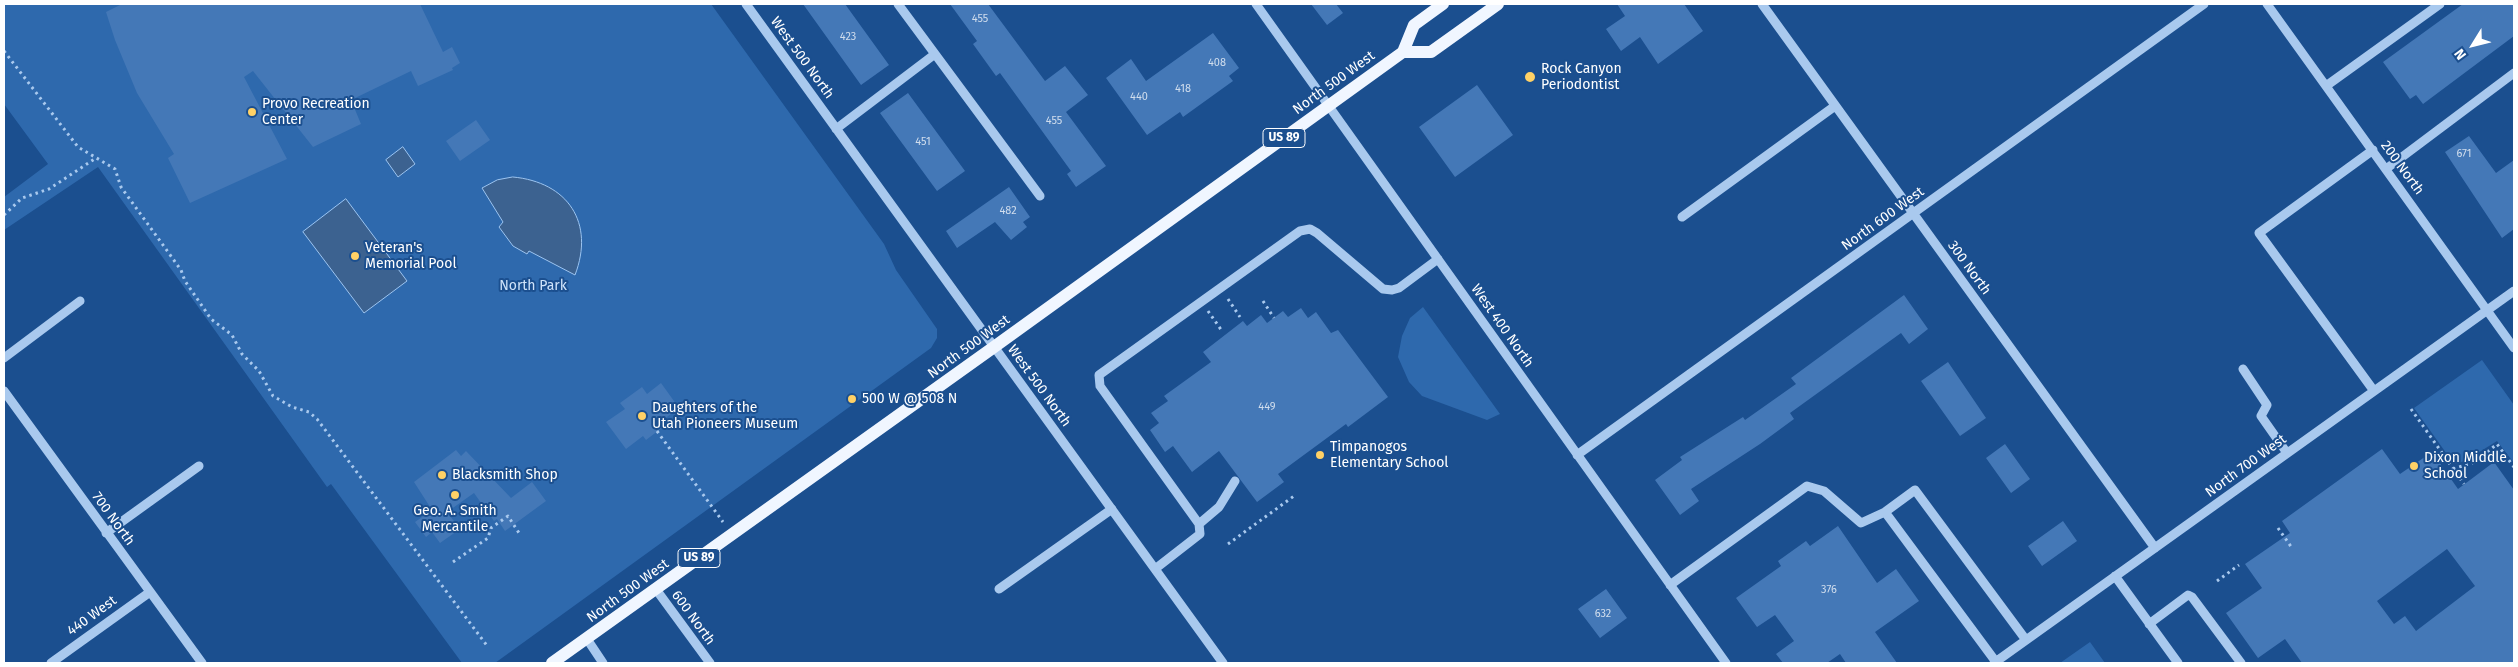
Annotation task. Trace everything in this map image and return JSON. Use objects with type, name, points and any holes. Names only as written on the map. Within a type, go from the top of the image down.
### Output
[{"type":"main road","points":[[1442,4],[1414,25],[1403,52],[1432,52],[1498,4]]},
{"type":"main road","name":"North 500 West","points":[[552,663],[1403,52]]},
{"type":"street","name":"West 500 North","points":[[746,4],[1223,663]]},
{"type":"street","points":[[898,4],[1040,196]]},
{"type":"street","name":"West 400 North","points":[[1256,4],[1726,663]]},
{"type":"street","name":"300 North","points":[[1762,4],[2155,548]]},
{"type":"street","name":"North 600 West","points":[[1577,455],[2204,4]]},
{"type":"street","name":"200 North","points":[[2267,4],[2514,348]]},
{"type":"street","points":[[2326,86],[2440,4]]},
{"type":"street","points":[[836,129],[935,54]]},
{"type":"street","points":[[2386,169],[2514,74]]},
{"type":"street","points":[[1682,217],[1835,106]]},
{"type":"street","points":[[2373,150],[2259,233],[2374,391]]},
{"type":"street","points":[[1155,569],[1200,534],[1199,524],[1100,386],[1099,375],[1300,231],[1310,229],[1383,289],[1392,290],[1399,288],[1438,259]]},
{"type":"street","name":"North 700 West","points":[[1995,662],[2514,291]]},
{"type":"street","points":[[4,358],[80,302]]},
{"type":"street","points":[[2243,369],[2267,405],[2261,416],[2287,453]]},
{"type":"street","name":"700 North","points":[[4,391],[202,663]]},
{"type":"street","points":[[106,533],[199,466]]},
{"type":"street","points":[[1199,524],[1219,507],[1236,481]]},
{"type":"street","points":[[1670,586],[1807,486],[1824,492],[1861,523],[1885,512],[1915,490],[2026,640]]},
{"type":"street","points":[[999,589],[1112,509]]},
{"type":"street","points":[[1885,512],[1995,662]]},
{"type":"street","points":[[2115,576],[2178,663]]},
{"type":"street","name":"600 North","points":[[655,588],[710,663]]},
{"type":"street","name":"440 West","points":[[51,663],[150,592]]},
{"type":"street","points":[[2149,624],[2188,596],[2192,596],[2241,663]]},
{"type":"street","points":[[587,639],[603,663]]},
{"type":"path","points":[[4,51],[78,147],[115,169],[121,187],[181,270],[185,281],[211,318],[232,336],[242,354],[259,371],[273,396],[292,408],[309,412],[317,419],[488,646]]},
{"type":"path","points":[[4,215],[22,198],[49,189],[97,158]]},
{"type":"path","points":[[1220,288],[1240,317]]},
{"type":"path","points":[[1202,301],[1222,331]]},
{"type":"path","points":[[1263,301],[1274,318]]},
{"type":"path","points":[[2411,409],[2464,484]]},
{"type":"path","points":[[657,431],[732,535]]},
{"type":"path","points":[[2453,469],[2475,462],[2497,444],[2514,467]]},
{"type":"path","points":[[1228,544],[1294,496]]},
{"type":"path","points":[[453,562],[488,538],[491,528],[508,516],[519,533]]},
{"type":"path","points":[[2278,528],[2292,548]]},
{"type":"path","points":[[2217,581],[2239,565]]},
{"type":"green space","name":"North Park","points":[[4,4],[711,4],[884,244],[896,270],[937,329],[937,338],[931,348],[495,663],[462,663],[331,484],[327,487],[98,167],[4,230],[4,197],[48,164],[4,104]]},
{"type":"green space","points":[[1423,307],[1500,414],[1487,420],[1422,396],[1409,382],[1398,357],[1402,336],[1410,318]]},
{"type":"green space","points":[[2482,360],[2514,405],[2514,463],[2497,441],[2465,461],[2454,464],[2414,408]]},
{"type":"green space","points":[[2090,642],[2105,663],[2060,663]]},
{"type":"shaded area","points":[[403,147],[415,164],[398,177],[386,160]]},
{"type":"shaded area","points":[[513,177],[549,187],[562,196],[572,208],[579,222],[581,238],[580,256],[575,275],[529,251],[527,254],[513,246],[499,227],[503,222],[482,188],[497,180]]},
{"type":"shaded area","name":"Veteran's Memorial Pool","points":[[346,199],[407,281],[364,313],[303,232]]},
{"type":"building","name":"Provo Recreation Center","points":[[122,4],[420,4],[443,52],[452,47],[460,63],[452,68],[453,70],[418,86],[411,71],[351,100],[361,124],[313,147],[253,71],[244,77],[287,159],[190,203],[168,158],[174,154],[137,93],[115,40],[106,12]]},
{"type":"building","points":[[803,4],[845,4],[889,65],[861,85]]},
{"type":"building","points":[[950,4],[988,4],[1045,81],[1065,66],[1088,95],[1066,112],[1106,166],[1076,187],[1067,174],[1071,171],[1000,73],[996,76],[973,44],[977,41]]},
{"type":"building","points":[[1311,4],[1336,4],[1343,13],[1327,25]]},
{"type":"building","points":[[1617,4],[1684,4],[1703,31],[1658,64],[1640,37],[1621,51],[1606,29],[1625,16]]},
{"type":"building","points":[[2463,4],[2514,4],[2514,36],[2423,104],[2416,95],[2410,99],[2383,62]]},
{"type":"building","points":[[1213,33],[1239,68],[1229,76],[1233,81],[1183,117],[1180,112],[1147,135],[1106,78],[1131,59],[1146,81]]},
{"type":"building","points":[[1477,85],[1513,135],[1455,177],[1419,127]]},
{"type":"building","points":[[908,93],[965,171],[937,191],[880,113]]},
{"type":"building","points":[[476,120],[490,140],[460,161],[446,141]]},
{"type":"building","points":[[2469,136],[2496,173],[2514,160],[2514,229],[2502,238],[2445,152]]},
{"type":"building","points":[[1009,187],[1030,217],[1023,222],[1027,227],[1011,240],[995,222],[957,248],[946,231]]},
{"type":"building","points":[[1904,295],[1928,329],[1909,344],[1901,333],[1790,413],[1794,419],[1760,444],[1691,489],[1699,501],[1680,515],[1655,480],[1682,460],[1680,457],[1743,417],[1745,420],[1796,384],[1791,378]]},
{"type":"building","points":[[1301,308],[1308,318],[1316,312],[1331,333],[1338,330],[1388,397],[1348,427],[1346,424],[1278,474],[1284,482],[1257,502],[1219,451],[1192,472],[1173,446],[1165,452],[1150,430],[1159,423],[1151,413],[1168,401],[1164,396],[1211,362],[1203,352],[1243,321],[1247,326],[1261,315],[1267,323],[1283,311],[1288,317]]},
{"type":"building","points":[[1948,362],[1986,418],[1960,436],[1921,381]]},
{"type":"building","name":"Daughters of the Utah Pioneers Museum","points":[[661,383],[679,408],[660,422],[663,427],[646,440],[643,436],[626,449],[606,422],[625,409],[620,403],[642,387],[647,394]]},
{"type":"building","points":[[2005,444],[2030,479],[2011,493],[1986,458]]},
{"type":"building","points":[[2382,449],[2400,474],[2432,452],[2458,489],[2494,462],[2514,490],[2514,663],[2302,663],[2285,639],[2258,658],[2226,613],[2262,588],[2245,564],[2290,533],[2282,521]],"holes":[[[2447,549],[2475,586],[2416,631],[2405,616],[2394,624],[2377,601]]]},
{"type":"building","points":[[456,450],[461,456],[466,451],[511,498],[532,482],[546,501],[505,531],[497,519],[494,521],[474,493],[447,512],[460,529],[440,543],[432,532],[426,537],[415,522],[432,510],[414,482]]},
{"type":"building","points":[[2063,521],[2077,541],[2042,566],[2028,546]]},
{"type":"building","points":[[1838,526],[1877,583],[1896,569],[1919,601],[1875,632],[1897,663],[1846,663],[1840,654],[1827,663],[1783,663],[1776,654],[1794,641],[1775,615],[1757,627],[1736,598],[1781,566],[1778,561],[1806,541],[1810,546]]},
{"type":"building","points":[[1606,589],[1627,618],[1600,638],[1578,609]]},
{"type":"place","name":"Rock Canyon Periodontist","points":[[1530,77]]},
{"type":"place","name":"Provo Recreation Center","points":[[252,112]]},
{"type":"place","name":"Veteran's Memorial Pool","points":[[355,256]]},
{"type":"place","name":"500 W @ 508 N","points":[[852,399]]},
{"type":"place","name":"Daughters of the Utah Pioneers Museum","points":[[642,416]]},
{"type":"place","name":"Timpanogos Elementary School","points":[[1320,455]]},
{"type":"place","name":"Dixon Middle School","points":[[2414,466]]},
{"type":"place","name":"Blacksmith Shop","points":[[442,475]]},
{"type":"place","name":"Geo. A. Smith Mercantile","points":[[455,495]]}]
